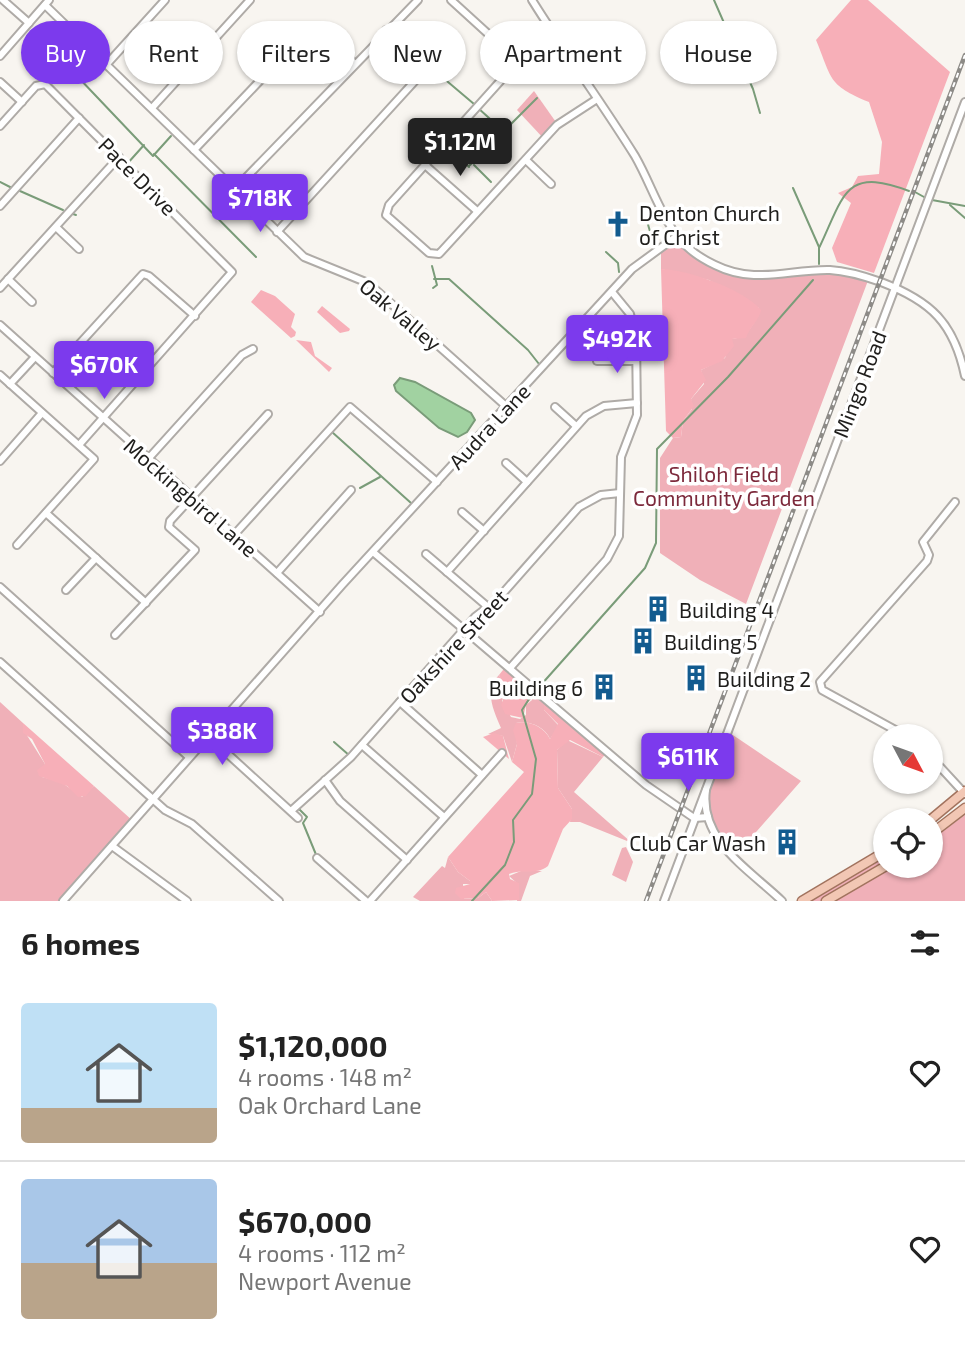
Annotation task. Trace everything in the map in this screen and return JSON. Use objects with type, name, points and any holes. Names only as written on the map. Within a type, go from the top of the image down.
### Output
[{"type":"main road","points":[[943,810],[965,793]]},
{"type":"main road","points":[[943,825],[965,808]]},
{"type":"main road","points":[[802,901],[873,859]]},
{"type":"main road","points":[[826,901],[873,874]]},
{"type":"street","points":[[3,0],[27,21]]},
{"type":"street","points":[[110,61],[165,0]]},
{"type":"street","points":[[152,108],[250,0]]},
{"type":"street","points":[[396,21],[418,0]]},
{"type":"street","points":[[451,0],[480,26]]},
{"type":"street","points":[[532,0],[546,21]]},
{"type":"street","points":[[31,21],[47,2]]},
{"type":"street","name":"Oak Valley","points":[[47,2],[65,21]]},
{"type":"street","points":[[0,56],[21,32]]},
{"type":"street","points":[[355,64],[369,49]]},
{"type":"street","name":"Oak Valley","points":[[110,67],[277,232],[312,262],[344,271],[368,283],[507,407]]},
{"type":"street","points":[[0,82],[22,102],[0,126]]},
{"type":"street","name":"Pace Drive","points":[[22,102],[42,83],[232,272],[195,316]]},
{"type":"street","points":[[194,150],[257,84]]},
{"type":"street","points":[[234,190],[336,84]]},
{"type":"street","points":[[277,232],[412,84]]},
{"type":"street","points":[[497,84],[385,211],[434,255],[441,252],[558,125],[597,99]]},
{"type":"street","points":[[587,84],[638,161],[677,236],[704,260],[736,274],[768,277],[831,270],[863,275],[916,297],[942,320],[956,344],[965,376]]},
{"type":"street","name":"Mingo Road","points":[[664,901],[965,102]]},
{"type":"street","points":[[0,206],[79,118]]},
{"type":"street","points":[[0,288],[119,157]]},
{"type":"street","points":[[527,161],[551,184]]},
{"type":"street","points":[[425,165],[477,211]]},
{"type":"street","points":[[56,227],[79,249]]},
{"type":"street","name":"Audra Lane","points":[[62,901],[373,552],[612,292],[638,264],[677,236]]},
{"type":"street","points":[[53,373],[144,274],[195,316],[79,445]]},
{"type":"street","points":[[8,279],[32,302]]},
{"type":"street","points":[[510,668],[612,552],[621,527],[621,457],[635,423],[636,361],[632,318],[612,292]]},
{"type":"street","name":"Mockingbird Lane","points":[[0,324],[320,612]]},
{"type":"street","points":[[148,459],[242,355],[253,349]]},
{"type":"street","points":[[10,384],[35,357]]},
{"type":"street","points":[[597,361],[636,361]]},
{"type":"street","points":[[0,375],[94,459],[17,545]]},
{"type":"street","points":[[447,572],[576,426],[600,408],[637,402]]},
{"type":"street","points":[[233,535],[350,407],[437,482]]},
{"type":"street","points":[[555,407],[576,426]]},
{"type":"street","points":[[2,456],[42,413]]},
{"type":"street","points":[[116,635],[195,551],[168,524],[268,414]]},
{"type":"street","points":[[506,463],[527,482]]},
{"type":"street","points":[[277,573],[351,490]]},
{"type":"street","name":"Oakshire Street","points":[[291,811],[362,745],[464,629],[488,607],[581,506],[601,495],[620,493]]},
{"type":"street","points":[[884,724],[822,690],[820,682],[927,561],[929,555],[923,541],[955,502]]},
{"type":"street","points":[[462,512],[484,531]]},
{"type":"street","points":[[46,513],[146,603]]},
{"type":"street","points":[[373,552],[646,785],[694,818],[782,901]]},
{"type":"street","points":[[426,554],[488,607]]},
{"type":"street","points":[[66,590],[96,558]]},
{"type":"street","points":[[0,587],[189,757]]},
{"type":"street","points":[[0,662],[153,799],[170,813],[192,824],[279,901]]},
{"type":"street","points":[[400,702],[482,775]]},
{"type":"street","points":[[208,736],[298,818]]},
{"type":"street","points":[[362,745],[444,817]]},
{"type":"street","points":[[317,858],[368,901],[502,753]]},
{"type":"street","points":[[943,770],[965,793]]},
{"type":"street","points":[[709,779],[705,797],[708,817],[717,840]]},
{"type":"street","points":[[325,780],[340,801],[407,860]]},
{"type":"street","points":[[694,818],[708,817]]},
{"type":"street","points":[[112,846],[187,901]]},
{"type":"green space","points":[[534,91],[558,125],[545,140],[517,110]]},
{"type":"green space","name":"Shiloh Field Community Garden","points":[[677,236],[697,255],[736,274],[821,270],[869,278],[746,604],[700,580],[660,553],[660,458],[673,438],[681,437],[683,421],[692,409],[691,399],[704,384],[701,370],[725,358],[732,339],[742,336],[750,328],[759,308],[709,280],[661,269],[661,249]]},
{"type":"green space","points":[[499,675],[506,692],[502,701],[511,717],[520,719],[526,715],[526,705],[532,700],[533,688],[546,699],[544,710],[559,726],[550,739],[536,725],[516,723],[517,744],[512,762],[503,736],[488,734],[501,728],[491,694],[494,681]]},
{"type":"green space","points":[[0,702],[23,723],[23,729],[45,764],[42,777],[61,782],[82,797],[94,786],[133,821],[63,901],[0,901]]},
{"type":"green space","points":[[727,731],[801,781],[734,857],[713,826],[708,797]]},
{"type":"green space","points":[[567,740],[603,757],[574,792],[632,843],[580,822],[570,822],[572,809],[558,788],[557,750]]},
{"type":"green space","points":[[965,815],[965,901],[802,901],[873,860],[873,878],[943,878],[943,831]]},
{"type":"green space","points":[[626,847],[633,862],[626,882],[612,875],[622,848]]},
{"type":"green space","points":[[448,857],[458,872],[470,881],[470,884],[463,884],[464,899],[478,898],[486,892],[492,901],[420,901],[413,897],[442,866],[445,868]]},
{"type":"green space","points":[[521,871],[542,871],[530,876],[521,901],[517,901],[519,885],[509,876]]},
{"type":"shaded area","points":[[851,0],[868,0],[950,72],[874,273],[837,262],[832,248],[851,203],[838,193],[852,187],[858,176],[879,174],[882,142],[869,102],[838,85],[829,72],[816,40]]},
{"type":"shaded area","points":[[661,269],[684,272],[714,282],[742,295],[761,310],[746,338],[732,339],[734,346],[722,361],[701,370],[706,380],[691,399],[694,406],[683,421],[681,437],[673,438],[666,431]]},
{"type":"shaded area","points":[[261,290],[275,296],[295,314],[291,327],[296,332],[295,336],[291,338],[251,302]]},
{"type":"shaded area","points":[[322,306],[350,329],[349,331],[340,333],[317,312]]},
{"type":"shaded area","points":[[296,340],[311,342],[315,356],[332,368],[329,372]]},
{"type":"shaded area","points":[[400,378],[415,382],[471,413],[475,420],[467,432],[458,437],[439,428],[396,391],[394,385]]},
{"type":"shaded area","points":[[507,665],[533,688],[534,696],[526,705],[523,718],[505,714],[501,705],[506,692],[499,675]]},
{"type":"shaded area","points":[[544,702],[607,752],[603,757],[570,740],[557,750],[558,788],[572,809],[572,819],[563,829],[548,866],[538,871],[509,874],[510,879],[519,883],[519,900],[492,901],[486,892],[478,898],[461,899],[455,893],[456,888],[470,884],[470,881],[458,872],[448,857],[524,772],[512,762],[517,744],[513,730],[516,723],[536,725],[550,739],[558,724],[544,710]]},
{"type":"shaded area","points":[[23,723],[94,786],[86,796],[78,797],[67,786],[39,776],[37,770],[45,764],[32,739],[23,733]]},
{"type":"shaded area","points":[[494,733],[503,736],[509,759],[483,737]]},
{"type":"waterway","points":[[714,0],[753,89],[760,113]]},
{"type":"waterway","points":[[85,84],[153,156],[171,136]]},
{"type":"waterway","points":[[450,84],[474,104]]},
{"type":"waterway","points":[[469,166],[537,98]]},
{"type":"waterway","points":[[469,167],[466,164],[499,127],[478,108]]},
{"type":"waterway","points":[[127,164],[144,145]]},
{"type":"waterway","points":[[154,154],[256,257]]},
{"type":"waterway","points":[[474,165],[491,182]]},
{"type":"waterway","points":[[0,182],[10,187]]},
{"type":"waterway","points":[[819,248],[841,201],[859,184],[887,184],[909,191]]},
{"type":"waterway","points":[[793,188],[819,247],[819,264]]},
{"type":"waterway","points":[[20,191],[63,210]]},
{"type":"waterway","points":[[915,192],[924,197]]},
{"type":"waterway","points":[[932,200],[965,206]]},
{"type":"waterway","points":[[950,205],[965,218]]},
{"type":"waterway","points":[[645,214],[651,235]]},
{"type":"waterway","points":[[642,245],[655,234]]},
{"type":"waterway","points":[[606,252],[618,263],[619,272]]},
{"type":"waterway","points":[[432,266],[437,285],[433,288]]},
{"type":"waterway","points":[[434,279],[449,279],[528,350],[539,364]]},
{"type":"waterway","points":[[540,686],[645,568],[656,543],[657,449],[728,377],[813,280]]},
{"type":"waterway","points":[[332,432],[411,503]]},
{"type":"waterway","points":[[360,488],[380,477]]},
{"type":"waterway","points":[[472,901],[505,865],[514,842],[513,820],[532,794],[536,759],[522,710],[531,696]]},
{"type":"waterway","points":[[334,742],[350,756]]},
{"type":"waterway","points":[[298,808],[307,817],[303,823],[317,857]]},
{"type":"railway","points":[[646,901],[965,55]]},
{"type":"place","name":"Denton Church of Christ","points":[[618,224]]},
{"type":"place","name":"Building 4","points":[[658,609]]},
{"type":"place","name":"Building 5","points":[[643,641]]},
{"type":"place","name":"Building 2","points":[[696,678]]},
{"type":"place","name":"Building 6","points":[[604,687]]},
{"type":"place","name":"Club Car Wash","points":[[787,842]]}]
